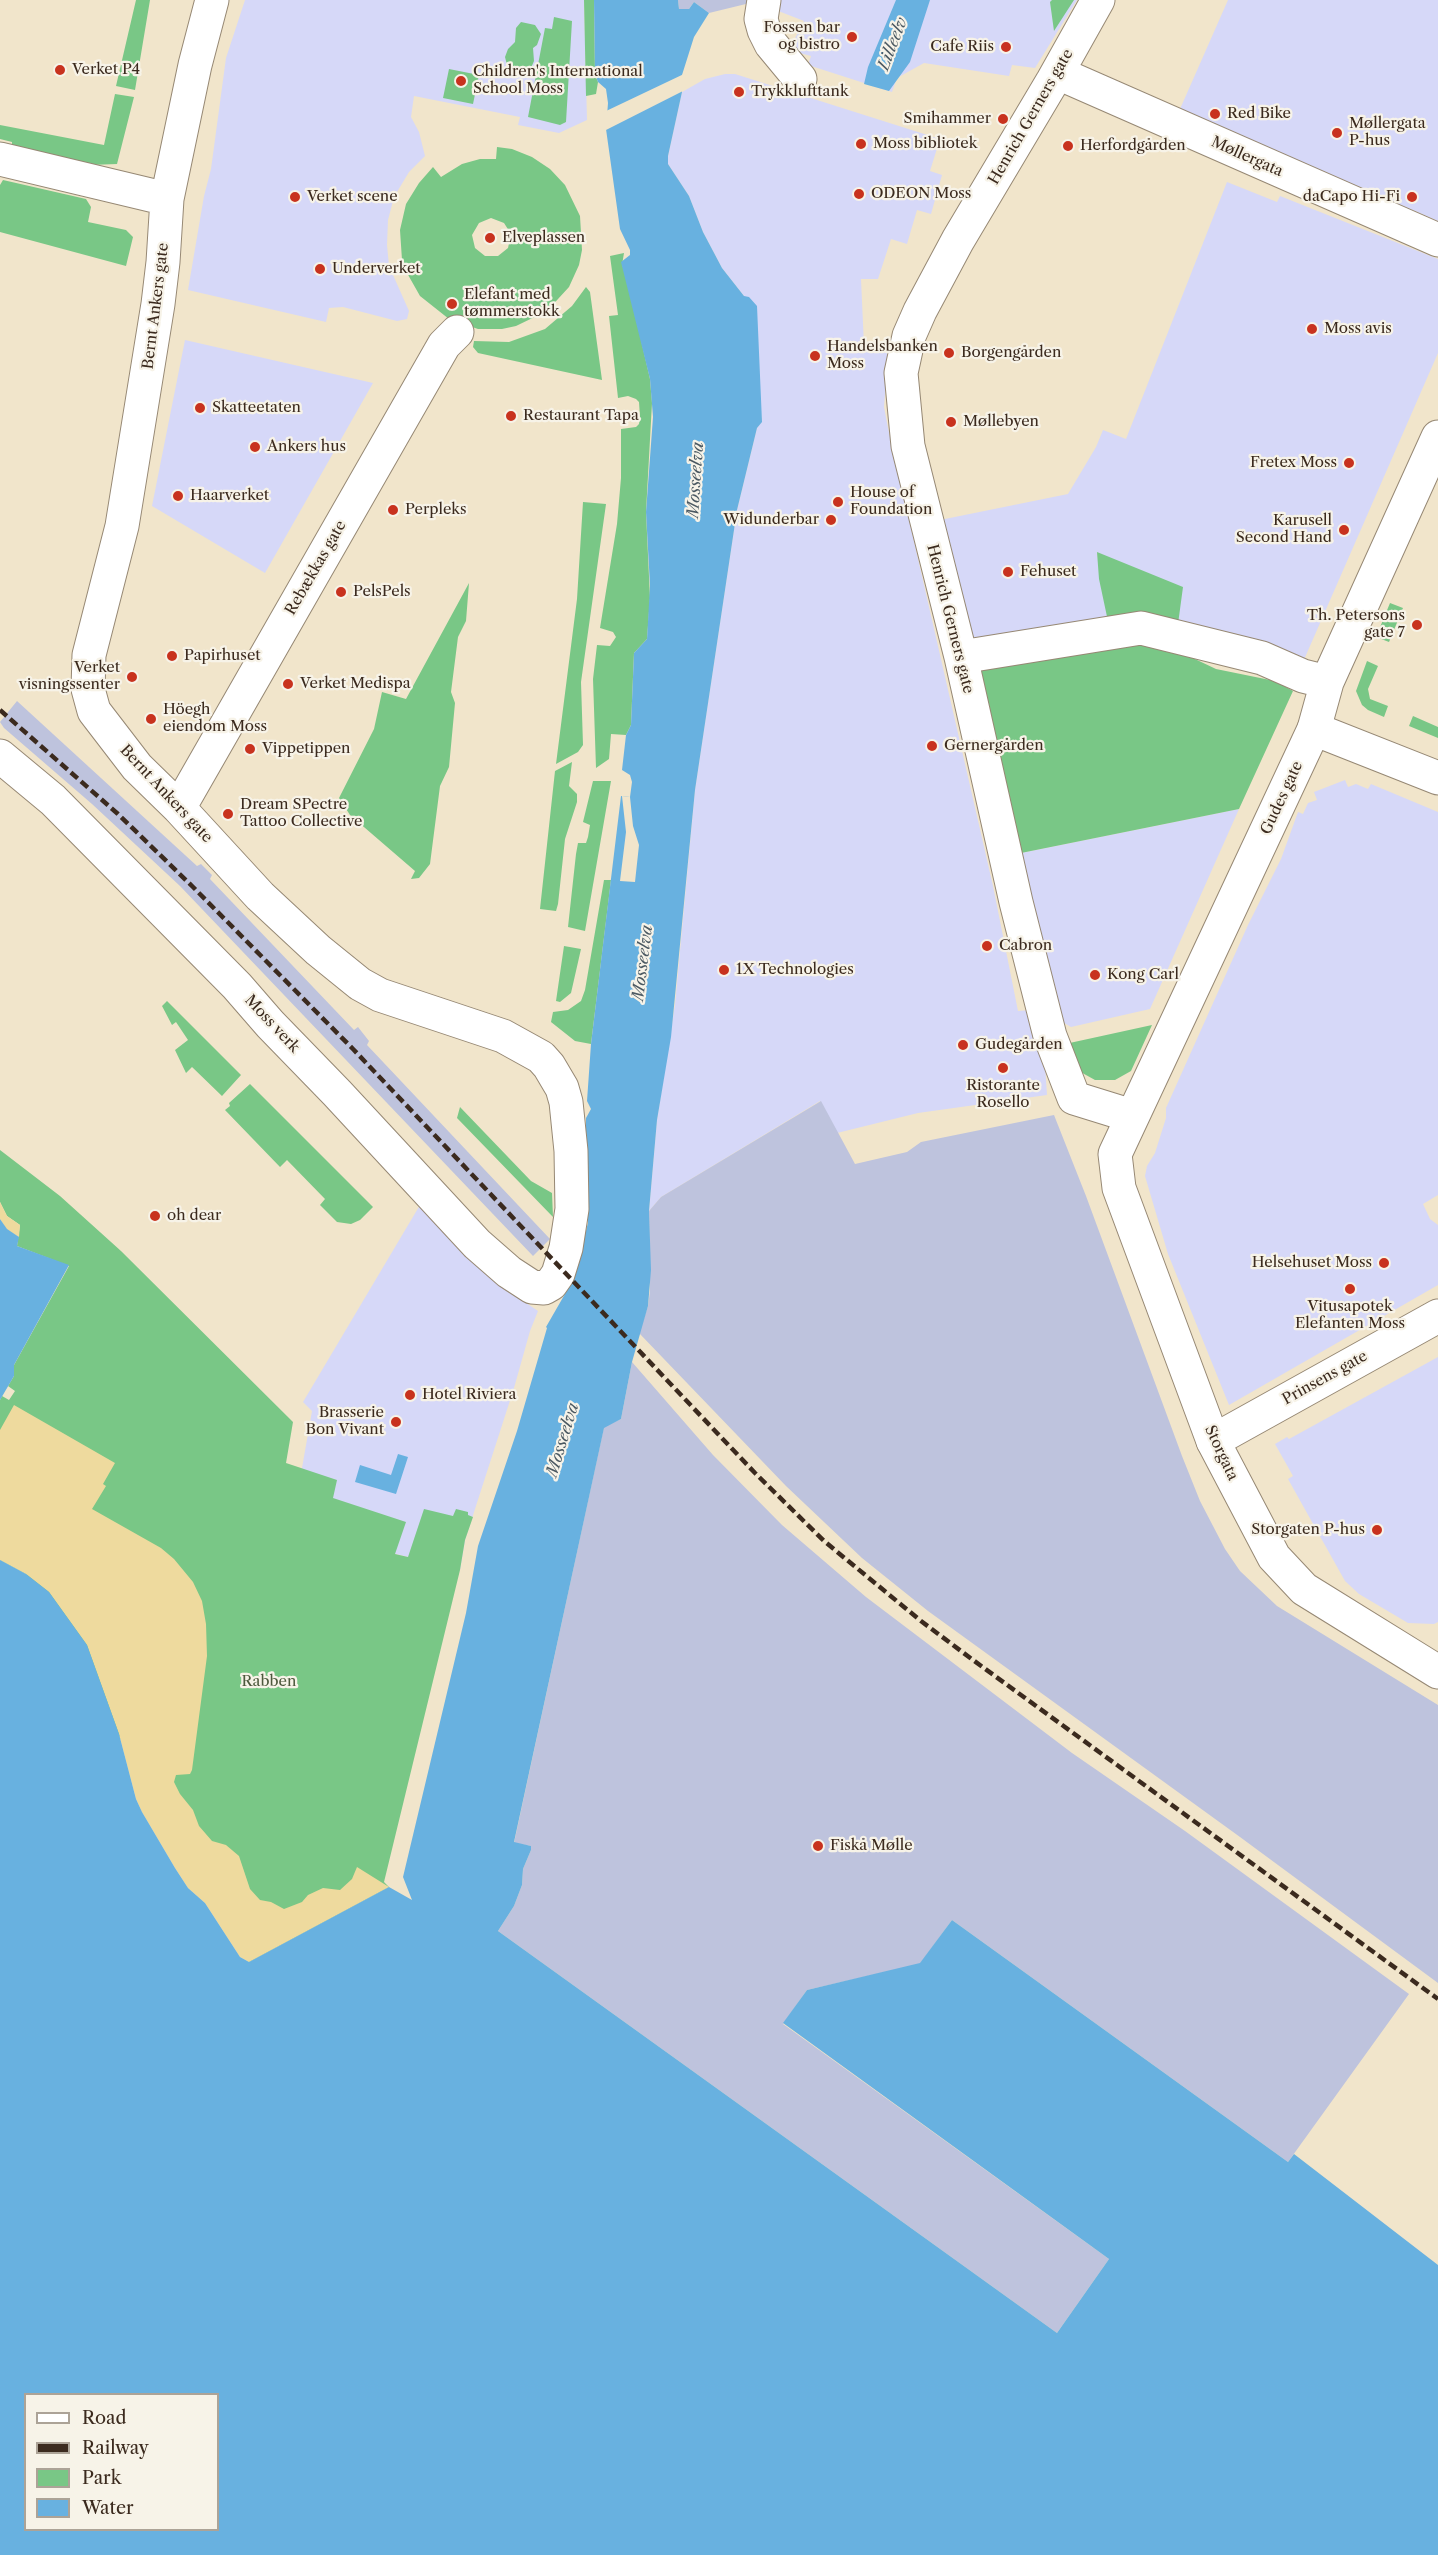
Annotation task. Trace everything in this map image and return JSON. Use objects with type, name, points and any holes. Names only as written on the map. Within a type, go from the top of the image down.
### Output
[{"type":"street","name":"Bernt Ankers gate","points":[[212,0],[195,65],[166,199],[164,262],[157,315],[122,526],[89,655],[88,689],[94,711],[137,767],[179,808],[260,896],[318,950],[360,984],[380,995],[503,1036],[525,1047],[541,1057],[564,1095]]},
{"type":"street","points":[[764,0],[761,19],[764,30],[771,44],[800,79]]},
{"type":"street","name":"Henrich Gerners gate","points":[[1098,0],[1058,73],[958,240],[920,311],[903,355],[902,401],[908,446],[961,657],[1013,891],[1050,1036],[1074,1098],[1132,1116]]},
{"type":"street","name":"Møllergata","points":[[1058,73],[1438,240]]},
{"type":"street","points":[[0,159],[166,199]]},
{"type":"street","name":"Rebækkas gate","points":[[179,808],[444,345],[457,332]]},
{"type":"street","name":"Gudes gate","points":[[1115,1154],[1314,729],[1327,682],[1438,437]]},
{"type":"street","points":[[961,657],[1141,628],[1262,658],[1303,676],[1327,682]]},
{"type":"street","points":[[1314,729],[1438,778]]},
{"type":"street","name":"Moss verk","points":[[0,756],[53,800],[237,986],[477,1244],[509,1272],[532,1287],[544,1288],[551,1284],[558,1274],[566,1248],[572,1209],[572,1151],[564,1095]]},
{"type":"street","name":"Storgata","points":[[1115,1154],[1119,1188],[1213,1441],[1274,1557],[1304,1589],[1438,1672]]},
{"type":"street","name":"Prinsens gate","points":[[1213,1441],[1438,1316]]},
{"type":"shaded area","points":[[245,0],[584,0],[587,120],[559,133],[518,125],[520,117],[414,96],[411,117],[419,132],[425,156],[409,172],[394,197],[388,220],[387,245],[389,266],[409,311],[407,319],[397,321],[343,307],[329,308],[326,322],[188,290],[204,196],[211,169],[226,58]]},
{"type":"shaded area","points":[[678,0],[750,0],[750,3],[709,13],[694,2],[689,9],[679,9]]},
{"type":"shaded area","points":[[750,0],[1077,0],[1035,68],[1012,65],[1009,76],[924,63],[897,78],[892,92],[808,65],[811,56],[796,52],[792,44],[804,21]]},
{"type":"shaded area","name":"Møllergata P-hus","points":[[1228,0],[1438,0],[1438,221],[1180,109]]},
{"type":"shaded area","points":[[735,74],[940,139],[930,171],[942,175],[931,214],[917,210],[907,244],[891,239],[878,279],[861,279],[864,346],[889,344],[884,407],[888,428],[993,886],[1018,1011],[1031,1010],[1045,1065],[1047,1095],[918,1113],[837,1133],[820,1101],[661,1197],[649,1211],[657,1120],[675,1005],[695,790],[737,510],[757,428],[762,421],[744,296],[722,268],[703,232],[689,196],[668,164],[682,92],[705,79]]},
{"type":"shaded area","points":[[1227,182],[1277,202],[1280,196],[1438,259],[1438,353],[1303,662],[1245,637],[1178,624],[1097,552],[1109,626],[971,648],[940,520],[1068,494],[1096,447],[1103,430],[1126,439]]},
{"type":"shaded area","name":"Ankers hus","points":[[185,340],[373,383],[265,573],[152,506]]},
{"type":"shaded area","points":[[17,701],[197,866],[201,864],[212,875],[210,879],[354,1030],[358,1027],[369,1041],[367,1045],[550,1239],[533,1256],[180,886],[92,804],[4,728],[0,722]]},
{"type":"shaded area","points":[[1345,780],[1348,787],[1356,784],[1368,789],[1371,784],[1438,812],[1438,1195],[1423,1204],[1430,1219],[1438,1225],[1438,1285],[1229,1405],[1168,1254],[1145,1176],[1166,1118],[1166,1108],[1248,925],[1281,859],[1298,812],[1303,814],[1308,803],[1317,800],[1314,792]]},
{"type":"shaded area","points":[[1239,809],[1150,1009],[1071,1027],[1059,1020],[1021,853]]},
{"type":"shaded area","points":[[821,1101],[855,1164],[907,1152],[921,1142],[1054,1115],[1182,1456],[1200,1501],[1225,1549],[1240,1571],[1277,1606],[1438,1705],[1438,1983],[928,1611],[862,1558],[786,1486],[639,1333],[648,1306],[650,1291],[649,1211],[661,1197]]},
{"type":"shaded area","name":"Hotel Riviera","points":[[420,1205],[498,1284],[538,1311],[465,1540],[460,1570],[336,1539],[302,1468],[312,1411],[303,1402]]},
{"type":"shaded area","name":"Storgaten P-hus","points":[[1438,1357],[1438,1622],[1434,1624],[1408,1623],[1359,1594],[1345,1581],[1288,1479],[1293,1476],[1275,1444],[1287,1437],[1289,1439]]},
{"type":"shaded area","points":[[632,1362],[713,1455],[782,1525],[866,1597],[1072,1753],[1185,1831],[1409,1994],[1288,2162],[952,1920],[920,1964],[807,1990],[783,2024],[1109,2259],[1057,2333],[498,1931],[514,1906],[522,1885],[523,1869],[531,1850],[531,1846],[514,1843],[604,1427],[621,1419]]},
{"type":"green space","points":[[136,0],[150,0],[135,90],[116,86]]},
{"type":"green space","points":[[584,0],[594,0],[595,75],[598,82],[596,94],[586,96]]},
{"type":"green space","points":[[1052,0],[1074,0],[1054,31],[1050,2]]},
{"type":"green space","points":[[554,17],[572,21],[566,122],[560,125],[528,117],[545,28],[552,29]]},
{"type":"green space","points":[[521,22],[535,25],[541,34],[537,45],[533,48],[534,61],[531,68],[525,72],[516,72],[507,65],[505,57],[508,49],[515,42],[516,28]]},
{"type":"green space","points":[[449,69],[479,75],[473,104],[443,98]]},
{"type":"green space","points":[[115,94],[134,97],[117,164],[90,165],[12,146],[12,142],[0,139],[0,125],[104,145]]},
{"type":"green space","points":[[497,147],[512,149],[532,157],[550,169],[565,185],[580,216],[582,250],[579,265],[569,287],[547,311],[516,326],[502,329],[478,329],[449,319],[420,296],[402,260],[400,230],[406,204],[419,183],[433,167],[441,177],[462,164],[480,159],[496,159]],"holes":[[[491,218],[504,223],[511,234],[508,248],[498,256],[485,256],[475,248],[472,235],[479,223]]]},
{"type":"green space","points":[[3,180],[86,199],[91,207],[88,222],[126,230],[133,237],[126,266],[0,232],[0,185]]},
{"type":"green space","points":[[624,253],[622,265],[650,379],[652,403],[646,512],[650,598],[647,639],[634,653],[631,725],[626,735],[611,734],[609,759],[596,768],[593,679],[597,645],[610,646],[616,637],[613,632],[600,628],[617,524],[621,478],[621,429],[636,427],[640,417],[639,402],[636,399],[628,396],[618,398],[609,316],[618,315],[610,256]]},
{"type":"green space","points":[[586,287],[590,292],[602,380],[478,353],[473,347],[474,341],[509,342],[545,329],[572,306]]},
{"type":"green space","points":[[583,502],[606,504],[581,682],[583,745],[578,752],[556,764],[577,599]]},
{"type":"green space","points":[[1097,552],[1183,587],[1178,624],[1109,626],[1099,579]]},
{"type":"green space","points":[[469,583],[466,621],[458,637],[451,692],[455,703],[449,767],[440,786],[430,864],[419,878],[411,879],[415,871],[350,815],[339,798],[374,729],[382,692],[406,699]]},
{"type":"green space","points":[[1390,603],[1403,608],[1389,642],[1376,637]]},
{"type":"green space","points":[[1142,634],[1216,669],[1275,681],[1293,691],[1239,809],[1021,853],[976,657]]},
{"type":"green space","points":[[1367,661],[1378,666],[1368,689],[1370,699],[1388,706],[1384,717],[1362,705],[1356,691]]},
{"type":"green space","points":[[1413,716],[1438,727],[1438,738],[1409,726]]},
{"type":"green space","points":[[572,762],[569,786],[577,794],[577,802],[565,839],[558,904],[556,911],[540,909],[555,771]]},
{"type":"green space","points":[[593,781],[611,781],[585,931],[568,927],[578,843],[586,843],[588,837],[590,825],[583,822]]},
{"type":"green space","points":[[604,880],[611,880],[591,1044],[575,1041],[551,1022],[553,1012],[568,1010],[581,1001],[585,990]]},
{"type":"green space","points":[[564,946],[581,949],[571,993],[560,1002],[556,1001]]},
{"type":"green space","points":[[167,1001],[241,1075],[222,1096],[192,1067],[186,1073],[175,1050],[188,1040],[176,1022],[172,1025],[162,1006]]},
{"type":"green space","points":[[1152,1025],[1131,1071],[1115,1080],[1095,1080],[1077,1070],[1065,1044]]},
{"type":"green space","points":[[250,1084],[373,1207],[360,1220],[351,1224],[337,1222],[320,1205],[325,1199],[287,1160],[280,1167],[225,1110],[230,1106],[229,1103]]},
{"type":"green space","points":[[460,1107],[531,1181],[552,1193],[553,1217],[457,1118]]},
{"type":"green space","name":"Rabben","points":[[0,1150],[60,1196],[121,1251],[293,1422],[286,1463],[337,1480],[333,1498],[406,1522],[395,1554],[408,1557],[424,1509],[453,1516],[456,1509],[468,1512],[468,1515],[473,1517],[465,1540],[460,1570],[384,1882],[389,1887],[249,1962],[26,1574],[0,1560],[0,1400],[2,1396],[9,1400],[15,1391],[8,1386],[14,1376],[14,1365],[69,1266],[17,1246],[20,1225],[7,1216],[0,1202]]},
{"type":"sand","points":[[0,1202],[7,1216],[20,1225],[19,1237],[7,1230],[0,1219]]},
{"type":"sand","points":[[14,1405],[115,1463],[103,1484],[106,1486],[92,1509],[161,1548],[174,1559],[193,1582],[202,1601],[206,1624],[207,1656],[192,1770],[190,1774],[176,1775],[174,1782],[193,1810],[199,1826],[212,1841],[226,1845],[239,1856],[250,1889],[260,1900],[271,1902],[284,1909],[302,1902],[308,1895],[323,1888],[340,1890],[352,1879],[357,1867],[389,1887],[249,1962],[240,1957],[205,1903],[188,1888],[142,1812],[136,1799],[119,1734],[87,1645],[49,1592],[26,1574],[0,1560],[0,1430]]},
{"type":"water","name":"Mosseelva","points":[[594,0],[678,0],[679,9],[689,9],[694,2],[709,13],[694,37],[682,75],[682,92],[668,164],[689,196],[703,232],[722,268],[744,296],[749,297],[757,306],[762,422],[757,428],[737,510],[695,790],[671,1037],[657,1120],[649,1211],[651,1270],[648,1306],[632,1362],[621,1419],[604,1428],[514,1842],[531,1846],[531,1850],[523,1869],[522,1885],[514,1906],[498,1931],[1057,2333],[1109,2259],[783,2023],[807,1990],[920,1963],[952,1920],[1288,2162],[1294,2154],[1438,2265],[1438,2555],[0,2555],[0,1560],[26,1574],[49,1592],[87,1645],[119,1734],[136,1799],[142,1812],[188,1888],[205,1903],[240,1957],[249,1962],[389,1887],[412,1900],[403,1877],[466,1613],[478,1546],[517,1431],[546,1327],[573,1280],[588,1223],[586,1118],[591,1109],[587,1101],[591,1044],[621,796],[630,797],[632,782],[630,775],[622,770],[626,735],[631,725],[634,653],[647,639],[650,586],[646,512],[653,417],[650,379],[621,262],[630,255],[630,250],[620,229],[606,129],[608,103],[606,89],[598,82],[595,75]]},
{"type":"water","name":"Lilleelv","points":[[896,0],[930,0],[910,62],[889,91],[864,84],[868,67]]},
{"type":"water","points":[[0,1219],[7,1229],[19,1237],[17,1246],[69,1265],[14,1365],[14,1376],[0,1400]]},
{"type":"water","points":[[398,1454],[408,1457],[396,1494],[355,1482],[360,1465],[391,1475]]},
{"type":"pier","points":[[686,73],[685,90],[604,131],[604,112]]},
{"type":"pier","points":[[622,796],[630,797],[633,826],[639,845],[635,882],[620,881],[626,832]]},
{"type":"railway","points":[[0,710],[118,814],[193,887],[353,1049],[755,1473],[824,1541],[921,1621],[973,1660],[1438,1999]]},
{"type":"place","name":"Fossen bar og bistro","points":[[852,37]]},
{"type":"place","name":"Cafe Riis","points":[[1006,47]]},
{"type":"place","name":"Verket P4","points":[[60,70]]},
{"type":"place","name":"Children's International School Moss","points":[[461,81]]},
{"type":"place","name":"Trykklufttank","points":[[739,92]]},
{"type":"place","name":"Red Bike","points":[[1215,114]]},
{"type":"place","name":"Smihammer","points":[[1003,119]]},
{"type":"place","name":"Møllergata P-hus","points":[[1337,133]]},
{"type":"place","name":"Moss bibliotek","points":[[861,144]]},
{"type":"place","name":"Herfordgården","points":[[1068,146]]},
{"type":"place","name":"ODEON Moss","points":[[859,194]]},
{"type":"place","name":"Verket scene","points":[[295,197]]},
{"type":"place","name":"daCapo Hi-Fi","points":[[1412,197]]},
{"type":"place","name":"Elveplassen","points":[[490,238]]},
{"type":"place","name":"Underverket","points":[[320,269]]},
{"type":"place","name":"Elefant med tømmerstokk","points":[[452,304]]},
{"type":"place","name":"Moss avis","points":[[1312,329]]},
{"type":"place","name":"Borgengården","points":[[949,353]]},
{"type":"place","name":"Handelsbanken Moss","points":[[815,356]]},
{"type":"place","name":"Skatteetaten","points":[[200,408]]},
{"type":"place","name":"Restaurant Tapa","points":[[511,416]]},
{"type":"place","name":"Møllebyen","points":[[951,422]]},
{"type":"place","name":"Ankers hus","points":[[255,447]]},
{"type":"place","name":"Fretex Moss","points":[[1349,463]]},
{"type":"place","name":"Haarverket","points":[[178,496]]},
{"type":"place","name":"House of Foundation","points":[[838,502]]},
{"type":"place","name":"Perpleks","points":[[393,510]]},
{"type":"place","name":"Widunderbar","points":[[831,520]]},
{"type":"place","name":"Karusell Second Hand","points":[[1344,530]]},
{"type":"place","name":"Fehuset","points":[[1008,572]]},
{"type":"place","name":"PelsPels","points":[[341,592]]},
{"type":"place","name":"Th. Petersons gate 7","points":[[1417,625]]},
{"type":"place","name":"Papirhuset","points":[[172,656]]},
{"type":"place","name":"Verket visningssenter","points":[[132,677]]},
{"type":"place","name":"Verket Medispa","points":[[288,684]]},
{"type":"place","name":"Höegh eiendom Moss","points":[[151,719]]},
{"type":"place","name":"Gernergården","points":[[932,746]]},
{"type":"place","name":"Vippetippen","points":[[250,749]]},
{"type":"place","name":"Dream SPectre Tattoo Collective","points":[[228,814]]},
{"type":"place","name":"Cabron","points":[[987,946]]},
{"type":"place","name":"1X Technologies","points":[[724,970]]},
{"type":"place","name":"Kong Carl","points":[[1095,975]]},
{"type":"place","name":"Gudegården","points":[[963,1045]]},
{"type":"place","name":"Ristorante Rosello","points":[[1003,1068]]},
{"type":"place","name":"oh dear","points":[[155,1216]]},
{"type":"place","name":"Helsehuset Moss","points":[[1384,1263]]},
{"type":"place","name":"Vitusapotek Elefanten Moss","points":[[1350,1289]]},
{"type":"place","name":"Hotel Riviera","points":[[410,1395]]},
{"type":"place","name":"Brasserie Bon Vivant","points":[[396,1422]]},
{"type":"place","name":"Storgaten P-hus","points":[[1377,1530]]},
{"type":"place","name":"Fiskå Mølle","points":[[818,1846]]}]
